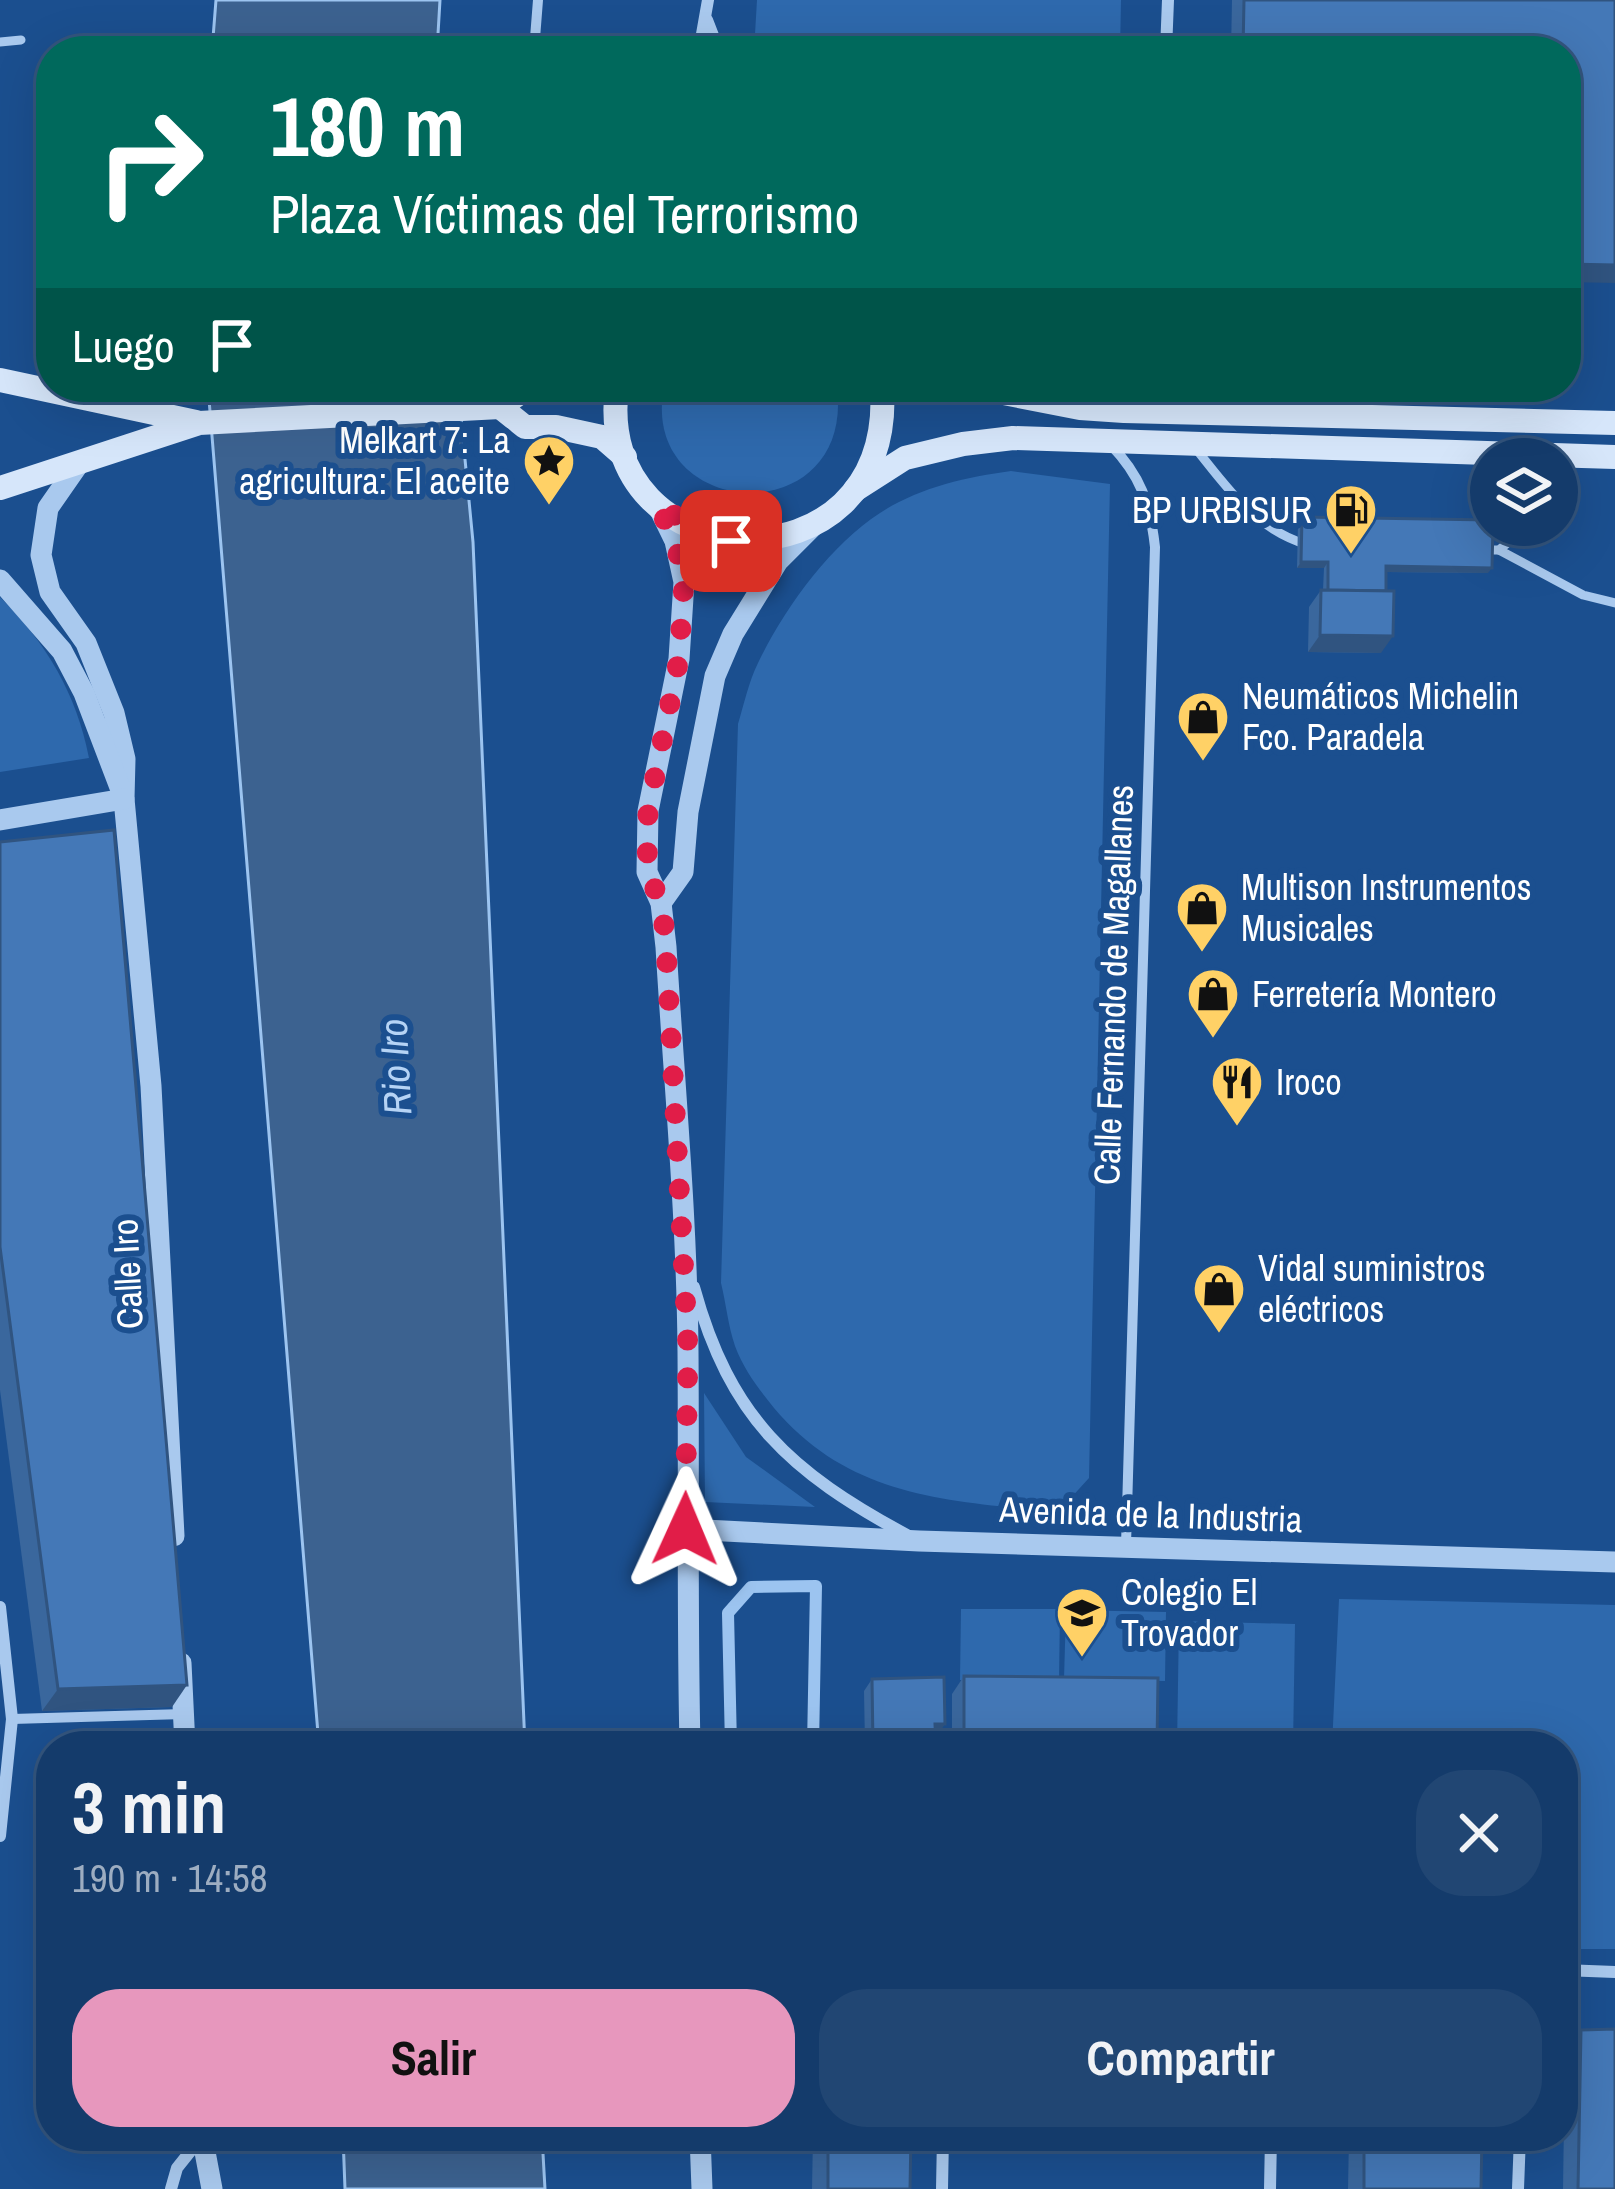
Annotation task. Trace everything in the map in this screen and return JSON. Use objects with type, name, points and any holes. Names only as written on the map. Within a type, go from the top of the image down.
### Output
[{"type":"main road","points":[[0,380],[36,388]]},
{"type":"main road","points":[[102,402],[199,423]]},
{"type":"main road","points":[[0,488],[199,423],[500,407],[507,402]]},
{"type":"main road","points":[[617,402],[617,430],[638,483],[657,504],[704,534],[731,541],[760,542],[813,526],[905,458],[1013,438],[1470,454]]},
{"type":"main road","points":[[856,490],[880,440],[881,402]]},
{"type":"main road","points":[[1049,402],[1124,411],[1615,423]]},
{"type":"main road","points":[[500,407],[525,427],[556,427],[602,437],[625,458]]},
{"type":"main road","points":[[1578,457],[1615,458]]},
{"type":"street","points":[[535,36],[538,0]]},
{"type":"street","points":[[702,36],[708,0]]},
{"type":"street","points":[[1167,36],[1168,0]]},
{"type":"street","points":[[706,19],[713,36]]},
{"type":"street","points":[[1124,411],[1130,402]]},
{"type":"street","name":"Calle Fernando de Magallanes","points":[[1108,441],[1133,468],[1149,501],[1155,547],[1126,1545]]},
{"type":"street","name":"Calle Iro","points":[[80,462],[48,508],[41,555],[50,592],[86,643],[115,713],[125,759],[160,1453],[175,1547]]},
{"type":"street","points":[[657,504],[675,541],[684,581],[679,659],[648,811],[647,872],[662,904],[688,1348],[685,1529],[690,1731]]},
{"type":"street","points":[[662,904],[683,872],[688,812],[715,676],[733,634],[778,561],[813,526]]},
{"type":"street","name":"Calle Iro","points":[[0,580],[62,651],[84,694],[124,799]]},
{"type":"street","points":[[0,820],[124,799]]},
{"type":"street","points":[[683,1248],[707,1333],[735,1394],[760,1429],[858,1509],[919,1541]]},
{"type":"street","name":"Avenida de la Industria","points":[[685,1529],[919,1541],[1615,1562]]},
{"type":"street","points":[[0,1607],[12,1719],[0,1836]]},
{"type":"street","points":[[180,1642],[185,1731]]},
{"type":"street","points":[[12,1719],[184,1714]]},
{"type":"street","points":[[1578,1971],[1615,1972]]},
{"type":"street","points":[[171,2189],[191,2151]]},
{"type":"street","points":[[205,2151],[212,2189]]},
{"type":"street","points":[[701,2151],[702,2189]]},
{"type":"street","points":[[942,2189],[943,2151]]},
{"type":"street","points":[[1270,2189],[1271,2151]]},
{"type":"street","points":[[1518,2189],[1519,2151]]},
{"type":"lane","points":[[0,42],[21,40]]},
{"type":"lane","points":[[1192,445],[1258,522],[1314,546]]},
{"type":"lane","points":[[1499,550],[1504,546]]},
{"type":"lane","points":[[1476,550],[1499,550],[1583,595],[1615,603]]},
{"type":"shaded area","points":[[757,0],[1121,0],[1120,36],[755,36]]},
{"type":"shaded area","points":[[664,402],[836,402],[834,435],[814,468],[783,487],[748,493],[712,485],[683,465],[665,432]]},
{"type":"shaded area","points":[[1011,471],[1110,484],[1089,1478],[1058,1512],[903,1490],[835,1461],[774,1408],[752,1378],[735,1346],[721,1283],[738,724],[752,677],[795,600],[861,526],[926,490]]},
{"type":"shaded area","points":[[0,597],[57,671],[76,712],[89,758],[0,772]]},
{"type":"shaded area","points":[[704,1393],[746,1457],[815,1507],[705,1502]]},
{"type":"shaded area","points":[[1339,1599],[1615,1605],[1615,1949],[1578,1949],[1578,1731],[1333,1731]]},
{"type":"shaded area","points":[[961,1609],[1060,1609],[1059,1682],[960,1680]]},
{"type":"shaded area","points":[[1066,1610],[1166,1612],[1165,1681],[1064,1679]]},
{"type":"shaded area","points":[[1179,1621],[1295,1624],[1293,1731],[1177,1731]]},
{"type":"water","points":[[216,0],[440,0],[438,36],[213,36]]},
{"type":"water","name":"Rio Iro","points":[[209,402],[459,402],[473,542],[524,1731],[318,1731]]},
{"type":"water","points":[[344,2151],[543,2151],[545,2189],[345,2189]]},
{"type":"building","points":[[1244,0],[1615,0],[1615,265],[1581,264],[1581,36],[1243,36]]},
{"type":"building","points":[[1302,517],[1470,520],[1470,546],[1493,546],[1492,568],[1386,566],[1386,591],[1328,590],[1328,562],[1301,562]]},
{"type":"building","points":[[1321,590],[1394,591],[1393,636],[1320,635]]},
{"type":"building","points":[[114,830],[187,1685],[58,1689],[0,1247],[0,842]]},
{"type":"building","points":[[964,1676],[1158,1678],[1157,1731],[964,1731]]},
{"type":"building","points":[[944,1677],[945,1724],[935,1724],[935,1731],[873,1731],[872,1679]]},
{"type":"building","points":[[1615,2029],[1615,2189],[1578,2189],[1581,2030]]},
{"type":"building","points":[[828,2151],[911,2151],[910,2189],[828,2189]]},
{"type":"building","points":[[1364,2151],[1482,2151],[1481,2189],[1364,2189]]},
{"type":"waterway","points":[[731,1731],[728,1613],[751,1587],[816,1586],[813,1731]]},
{"type":"place","name":"Melkart 7: La agricultura: El aceite","points":[[549,507]]},
{"type":"place","name":"BP URBISUR","points":[[1351,556]]},
{"type":"place","name":"Neumáticos Michelin Fco. Paradela","points":[[1203,763]]},
{"type":"place","name":"Multison Instrumentos Musicales","points":[[1202,954]]},
{"type":"place","name":"Ferretería Montero","points":[[1213,1040]]},
{"type":"place","name":"Iroco","points":[[1237,1128]]},
{"type":"place","name":"Vidal suministros eléctricos","points":[[1219,1335]]},
{"type":"place","name":"Colegio El Trovador","points":[[1082,1659]]},
{"type":"route","points":[[685,1529],[688,1348],[666,947],[662,904],[647,872],[648,811],[679,659],[684,581],[675,541],[657,504],[704,534],[731,541]]}]
